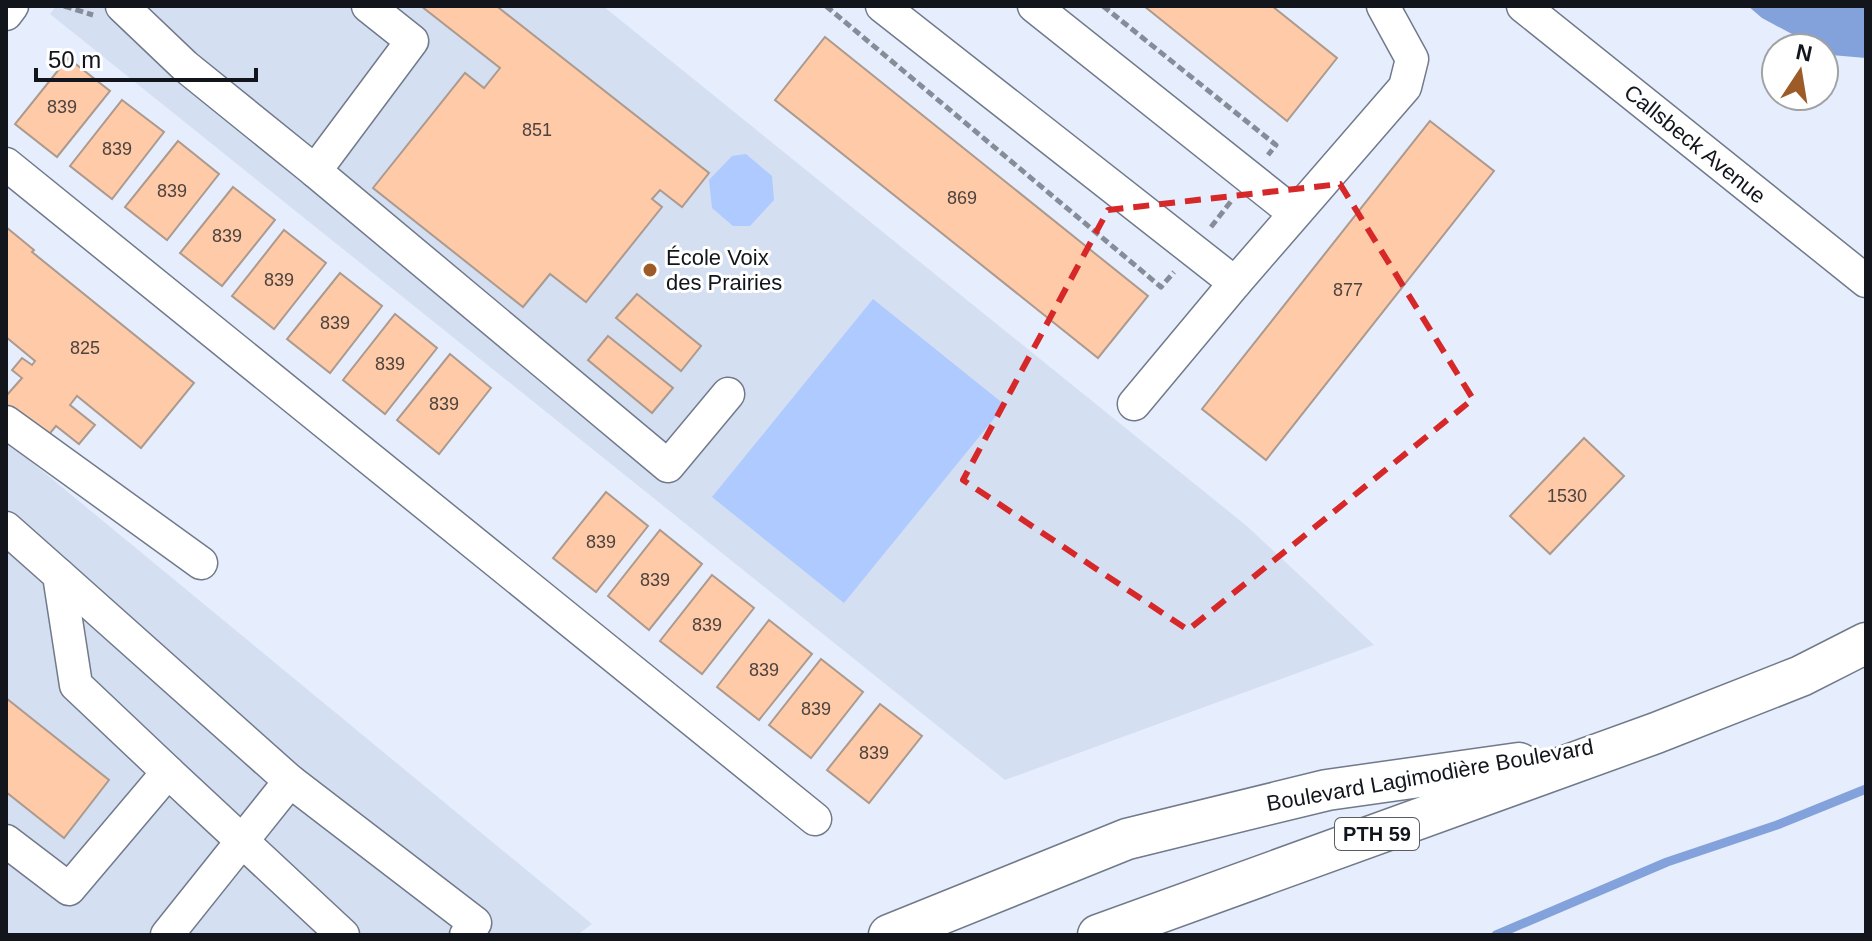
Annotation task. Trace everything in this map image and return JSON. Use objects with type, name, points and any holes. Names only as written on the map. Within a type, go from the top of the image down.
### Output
[{"type":"main road","name":"Boulevard Lagimodière Boulevard","points":[[1098,935],[1656,733],[1801,676],[1866,643]]},
{"type":"main road","name":"Boulevard Lagimodière Boulevard","points":[[889,935],[1127,839],[1327,790],[1495,768],[1656,733]]},
{"type":"street","points":[[6,14],[12,6]]},
{"type":"street","points":[[315,171],[412,41],[368,6]]},
{"type":"street","points":[[882,6],[1235,283]]},
{"type":"street","points":[[1034,6],[1294,213]]},
{"type":"street","points":[[1134,404],[1294,213],[1405,87],[1412,59],[1383,6]]},
{"type":"street","name":"Callsbeck Avenue","points":[[1523,6],[1866,281]]},
{"type":"street","points":[[129,8],[185,66],[668,466],[728,394]]},
{"type":"street","points":[[6,164],[815,819]]},
{"type":"street","points":[[6,422],[201,563]]},
{"type":"street","points":[[6,528],[290,781],[475,923],[466,935]]},
{"type":"street","points":[[59,575],[76,685],[343,935]]},
{"type":"street","points":[[6,841],[69,889],[168,772]]},
{"type":"street","points":[[167,935],[290,781]]},
{"type":"highlighted area","points":[[1340,184],[1473,399],[1188,630],[963,480],[1108,210]]},
{"type":"shaded area","name":"École Voix des Prairies","points":[[56,6],[603,6],[1248,527],[1374,645],[1005,780],[50,14]]},
{"type":"shaded area","points":[[1748,6],[1866,6],[1866,58],[1840,56],[1840,32],[1788,32],[1762,18]]},
{"type":"shaded area","points":[[746,154],[772,176],[774,200],[750,226],[733,226],[712,208],[709,180],[732,156]]},
{"type":"shaded area","points":[[873,299],[1005,405],[844,603],[712,497]]},
{"type":"shaded area","points":[[6,441],[592,924],[577,935],[6,935]]},
{"type":"building","points":[[421,6],[501,6],[499,8],[709,173],[682,207],[660,190],[652,199],[662,207],[586,302],[550,274],[523,307],[373,188],[465,73],[484,88],[500,68]]},
{"type":"building","points":[[1144,6],[1272,6],[1337,58],[1287,121]]},
{"type":"building","points":[[825,37],[1148,296],[1098,358],[775,100]]},
{"type":"building","points":[[68,58],[110,91],[57,157],[15,124]]},
{"type":"building","points":[[122,100],[164,132],[112,199],[70,166]]},
{"type":"building","points":[[1430,121],[1494,171],[1266,460],[1202,409]]},
{"type":"building","points":[[178,141],[219,174],[167,240],[125,207]]},
{"type":"building","points":[[233,187],[275,220],[222,286],[180,253]]},
{"type":"building","points":[[6,227],[34,250],[32,252],[194,383],[141,448],[77,396],[70,405],[95,425],[79,444],[56,426],[45,439],[6,407],[6,396],[22,378],[12,370],[22,358],[32,365],[35,361],[6,337]]},
{"type":"building","points":[[284,230],[326,263],[274,329],[232,296]]},
{"type":"building","points":[[340,273],[382,306],[330,373],[287,339]]},
{"type":"building","points":[[637,294],[701,346],[681,371],[616,318]]},
{"type":"building","points":[[395,314],[437,348],[385,414],[343,380]]},
{"type":"building","points":[[608,336],[673,388],[652,413],[588,360]]},
{"type":"building","points":[[450,354],[491,388],[439,454],[397,420]]},
{"type":"building","points":[[1584,438],[1624,476],[1550,554],[1510,516]]},
{"type":"building","points":[[606,492],[648,526],[596,592],[553,558]]},
{"type":"building","points":[[660,530],[702,564],[649,630],[608,596]]},
{"type":"building","points":[[712,575],[754,608],[702,674],[660,641]]},
{"type":"building","points":[[769,620],[812,654],[759,720],[717,687]]},
{"type":"building","points":[[821,659],[863,692],[811,758],[769,725]]},
{"type":"building","points":[[6,698],[109,780],[64,838],[6,792]]},
{"type":"building","points":[[880,704],[922,736],[869,803],[827,770]]},
{"type":"waterway","points":[[1496,935],[1667,862],[1777,825],[1866,789]]},
{"type":"place","name":"École Voix des Prairies","points":[[650,270]]}]
